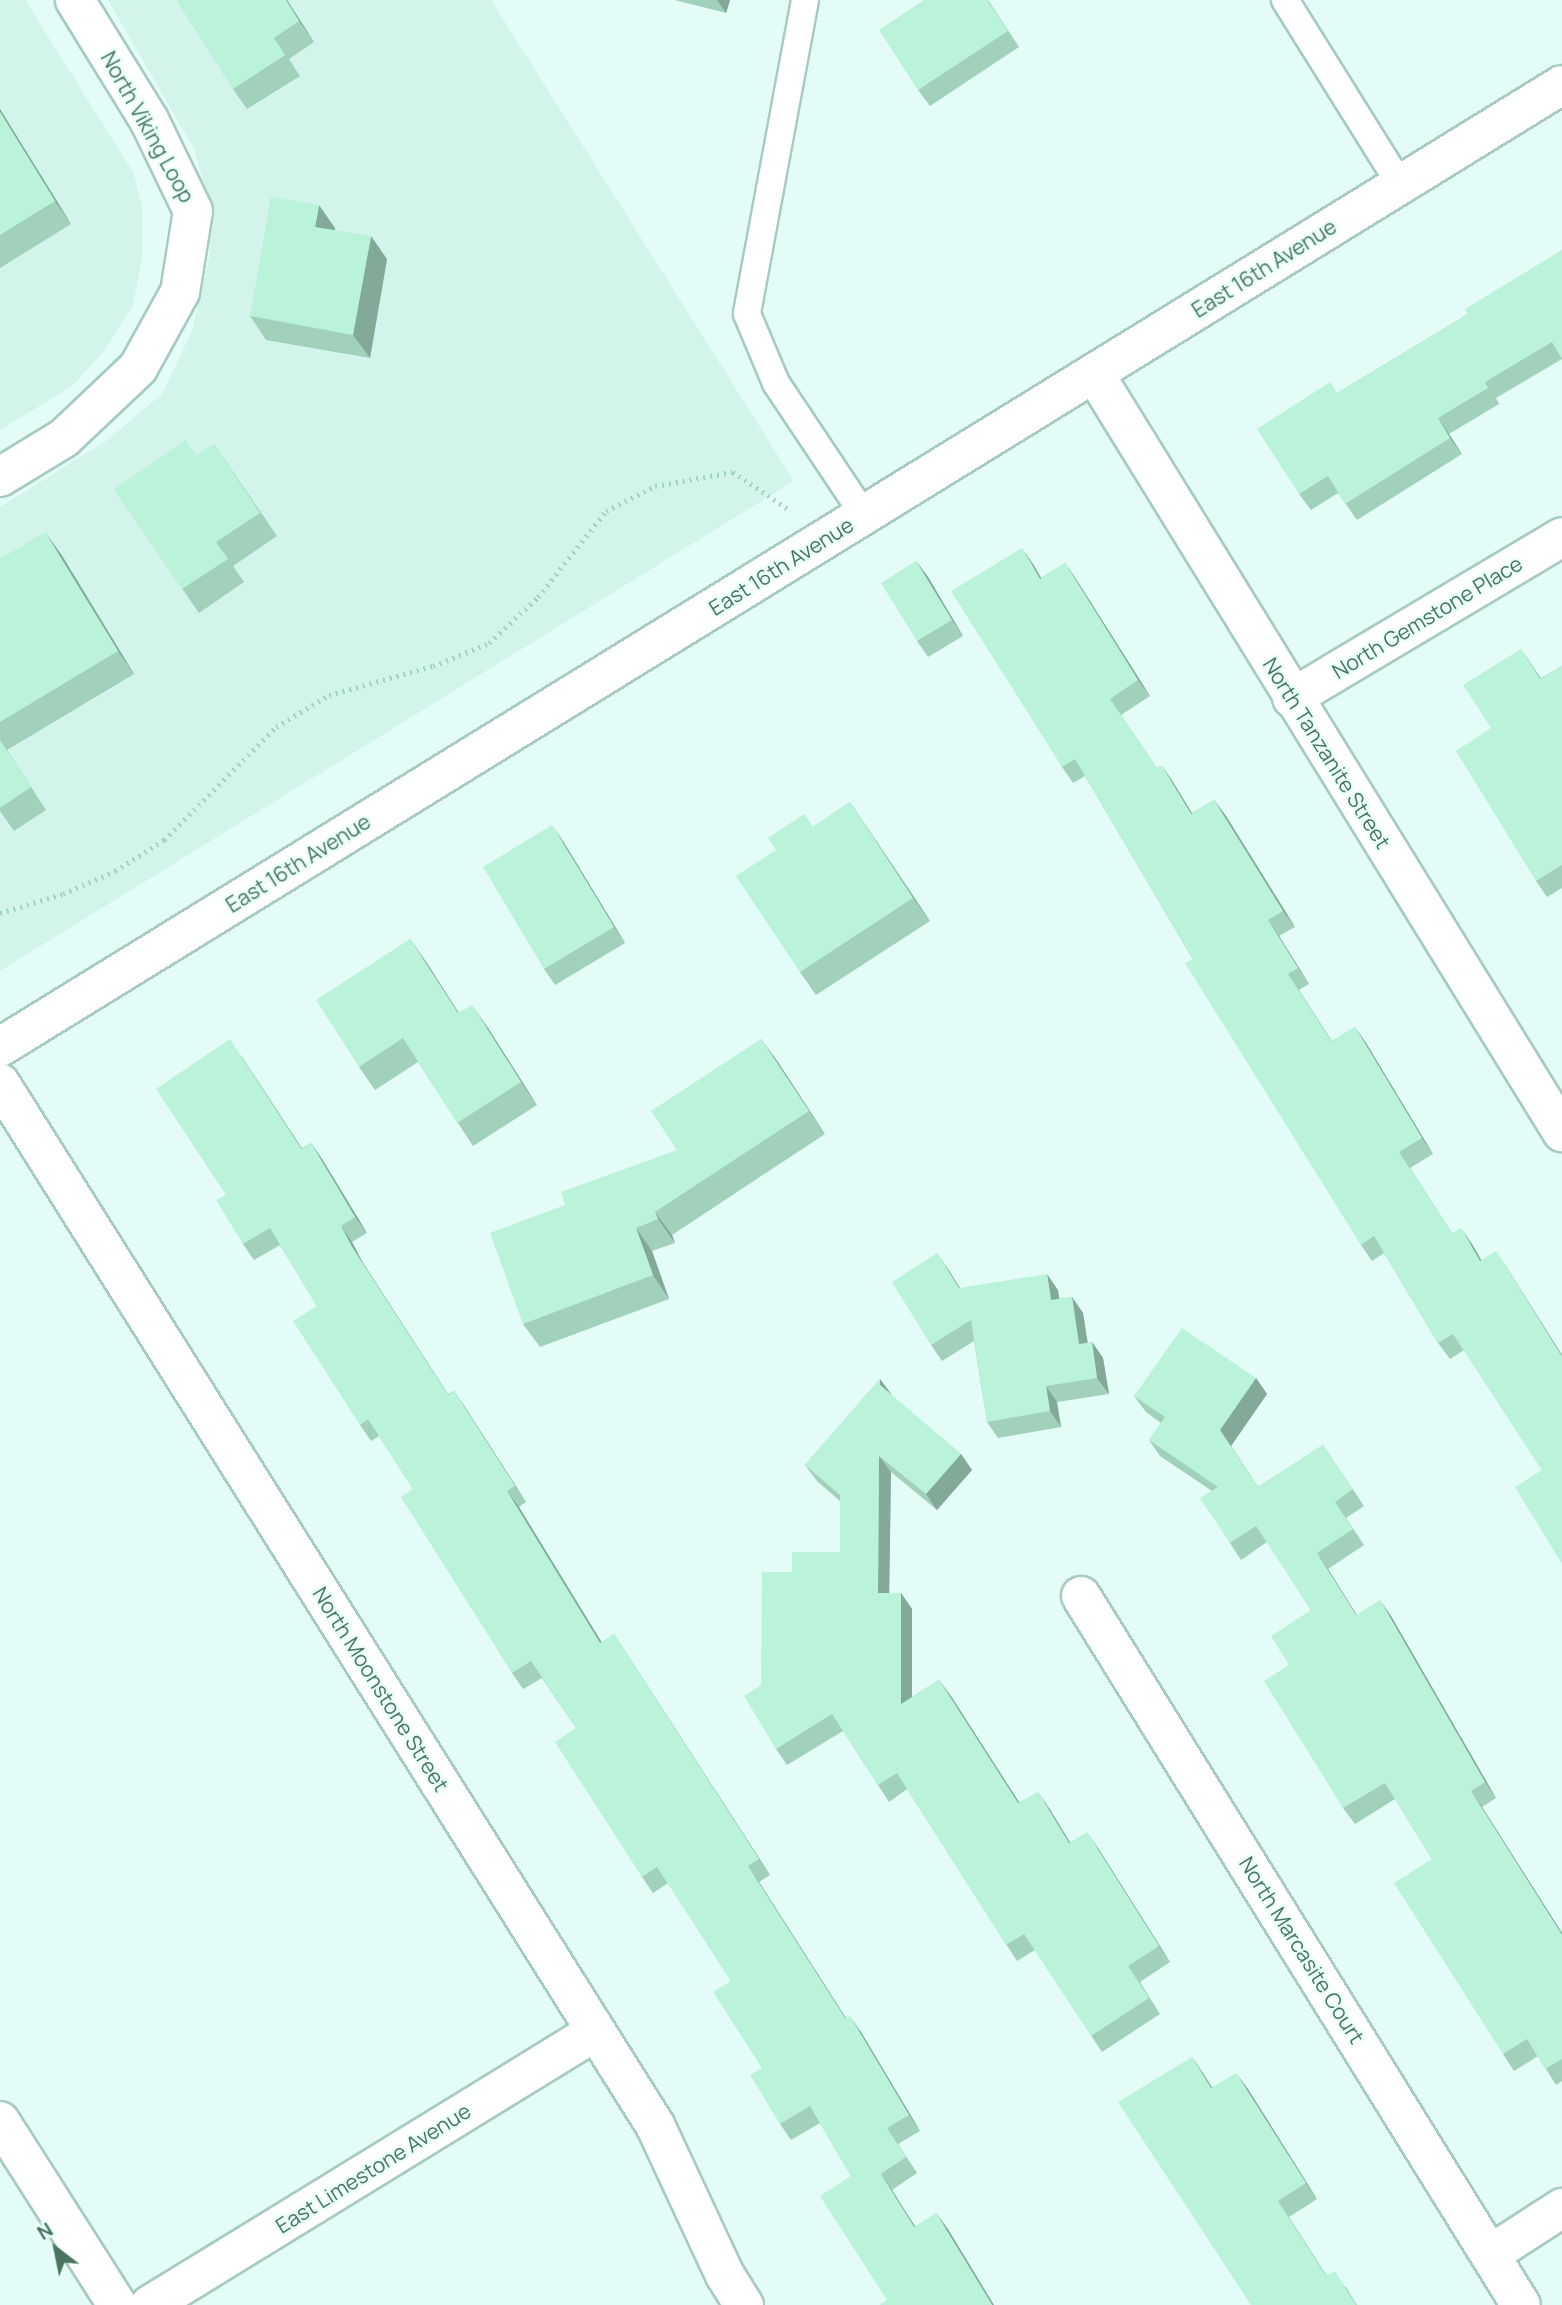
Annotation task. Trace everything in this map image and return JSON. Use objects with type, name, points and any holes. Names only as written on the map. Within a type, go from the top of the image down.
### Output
[{"type":"street","name":"North Viking Loop","points":[[0,477],[64,438],[138,368],[180,292],[193,211],[149,120],[75,0]]},
{"type":"street","name":"East 16th Avenue","points":[[0,1047],[1562,85]]},
{"type":"street","name":"North Tanzanite Street","points":[[1094,373],[1562,1132]]},
{"type":"street","name":"North Gemstone Place","points":[[1292,698],[1562,537]]},
{"type":"street","name":"North Moonstone Street","points":[[0,1083],[655,2125],[725,2275],[744,2305]]},
{"type":"street","name":"North Marcasite Court","points":[[1081,1597],[1521,2305]]},
{"type":"street","name":"East Limestone Avenue","points":[[150,2305],[596,2032]]},
{"type":"street","points":[[0,2121],[117,2305]]},
{"type":"street","points":[[1491,2254],[1562,2208]]},
{"type":"lane","points":[[805,0],[747,314],[776,383],[864,515]]},
{"type":"lane","points":[[1285,0],[1401,184]]},
{"type":"path","points":[[0,913],[63,894],[114,871],[164,840],[276,727],[329,695],[433,666],[489,643],[538,597],[606,511],[656,486],[733,472],[830,536]]},
{"type":"shaded area","points":[[0,0],[25,0],[133,172],[142,207],[142,258],[133,305],[104,351],[71,387],[0,430]]},
{"type":"shaded area","points":[[108,0],[491,0],[794,481],[0,971],[0,507],[106,441],[162,394],[192,331],[210,254],[210,205],[194,149]]},
{"type":"building","points":[[177,0],[286,0],[299,21],[274,38],[285,55],[233,89]]},
{"type":"building","points":[[924,0],[987,0],[1008,31],[918,90],[879,30]]},
{"type":"building","points":[[0,112],[55,201],[0,235]]},
{"type":"building","points":[[271,197],[319,205],[315,227],[371,236],[353,335],[250,316]]},
{"type":"building","points":[[1562,250],[1562,359],[1552,342],[1485,382],[1488,388],[1438,418],[1450,438],[1345,504],[1328,476],[1299,494],[1257,429],[1330,382],[1337,393],[1468,314],[1465,309]]},
{"type":"building","points":[[186,440],[196,456],[214,444],[260,513],[216,542],[228,559],[182,589],[114,489]]},
{"type":"building","points":[[45,532],[118,651],[0,722],[0,559]]},
{"type":"building","points":[[1022,548],[1040,579],[1065,563],[1138,680],[1110,699],[1157,768],[1162,766],[1191,814],[1214,800],[1283,911],[1268,920],[1298,968],[1288,974],[1331,1041],[1355,1027],[1422,1138],[1399,1152],[1452,1233],[1461,1228],[1480,1261],[1496,1251],[1562,1357],[1562,1564],[1515,1487],[1542,1470],[1453,1334],[1438,1343],[1374,1236],[1361,1245],[1185,963],[1193,959],[1075,759],[1062,767],[951,591]]},
{"type":"building","points":[[916,561],[952,620],[917,641],[881,583]]},
{"type":"building","points":[[1521,649],[1540,679],[1562,666],[1562,865],[1536,881],[1456,751],[1491,728],[1463,685]]},
{"type":"building","points":[[0,740],[31,787],[0,808]]},
{"type":"building","points":[[850,802],[913,898],[800,972],[736,876],[776,850],[768,838],[804,814],[813,827]]},
{"type":"building","points":[[552,825],[614,927],[544,969],[483,867]]},
{"type":"building","points":[[410,939],[458,1013],[472,1005],[521,1082],[457,1123],[403,1038],[359,1067],[316,1000]]},
{"type":"building","points":[[230,1039],[301,1149],[311,1143],[355,1217],[341,1226],[352,1247],[448,1395],[454,1391],[515,1486],[507,1491],[600,1643],[614,1634],[759,1859],[748,1866],[845,2018],[850,2016],[909,2115],[887,2128],[906,2157],[881,2174],[914,2227],[936,2213],[992,2305],[880,2304],[887,2300],[820,2196],[851,2176],[810,2106],[780,2124],[750,2075],[762,2068],[713,1992],[731,1981],[657,1867],[642,1877],[555,1742],[576,1728],[531,1661],[512,1673],[401,1497],[413,1489],[368,1419],[360,1425],[293,1321],[317,1306],[270,1228],[243,1244],[216,1200],[226,1195],[156,1089]]},
{"type":"building","points":[[761,1039],[809,1111],[655,1212],[658,1219],[636,1228],[653,1275],[523,1324],[490,1233],[565,1205],[561,1192],[677,1150],[651,1111]]},
{"type":"building","points":[[937,1253],[959,1288],[1047,1274],[1051,1300],[1072,1297],[1079,1344],[1092,1342],[1097,1378],[1046,1386],[1050,1411],[987,1422],[971,1320],[931,1345],[892,1282]]},
{"type":"building","points":[[1182,1328],[1256,1378],[1220,1430],[1258,1487],[1323,1445],[1353,1489],[1335,1502],[1353,1529],[1317,1553],[1356,1615],[1380,1600],[1485,1782],[1471,1791],[1562,1935],[1562,2059],[1545,2069],[1527,2039],[1503,2054],[1394,1883],[1432,1859],[1385,1783],[1343,1808],[1264,1681],[1289,1665],[1271,1636],[1311,1610],[1256,1526],[1230,1543],[1200,1498],[1218,1487],[1149,1440],[1165,1417],[1134,1396]]},
{"type":"building","points":[[880,1379],[880,1385],[961,1454],[926,1494],[879,1456],[878,1593],[901,1593],[901,1704],[939,1680],[1018,1803],[1038,1792],[1069,1843],[1087,1832],[1159,1946],[1128,1966],[1149,1998],[1091,2036],[1024,1934],[1006,1945],[897,1773],[878,1785],[832,1714],[776,1749],[744,1696],[761,1685],[762,1572],[792,1572],[792,1552],[840,1552],[840,1495],[805,1465]]},
{"type":"building","points":[[1192,2057],[1211,2088],[1236,2073],[1306,2183],[1278,2201],[1326,2276],[1335,2271],[1356,2305],[1251,2305],[1118,2102]]}]
